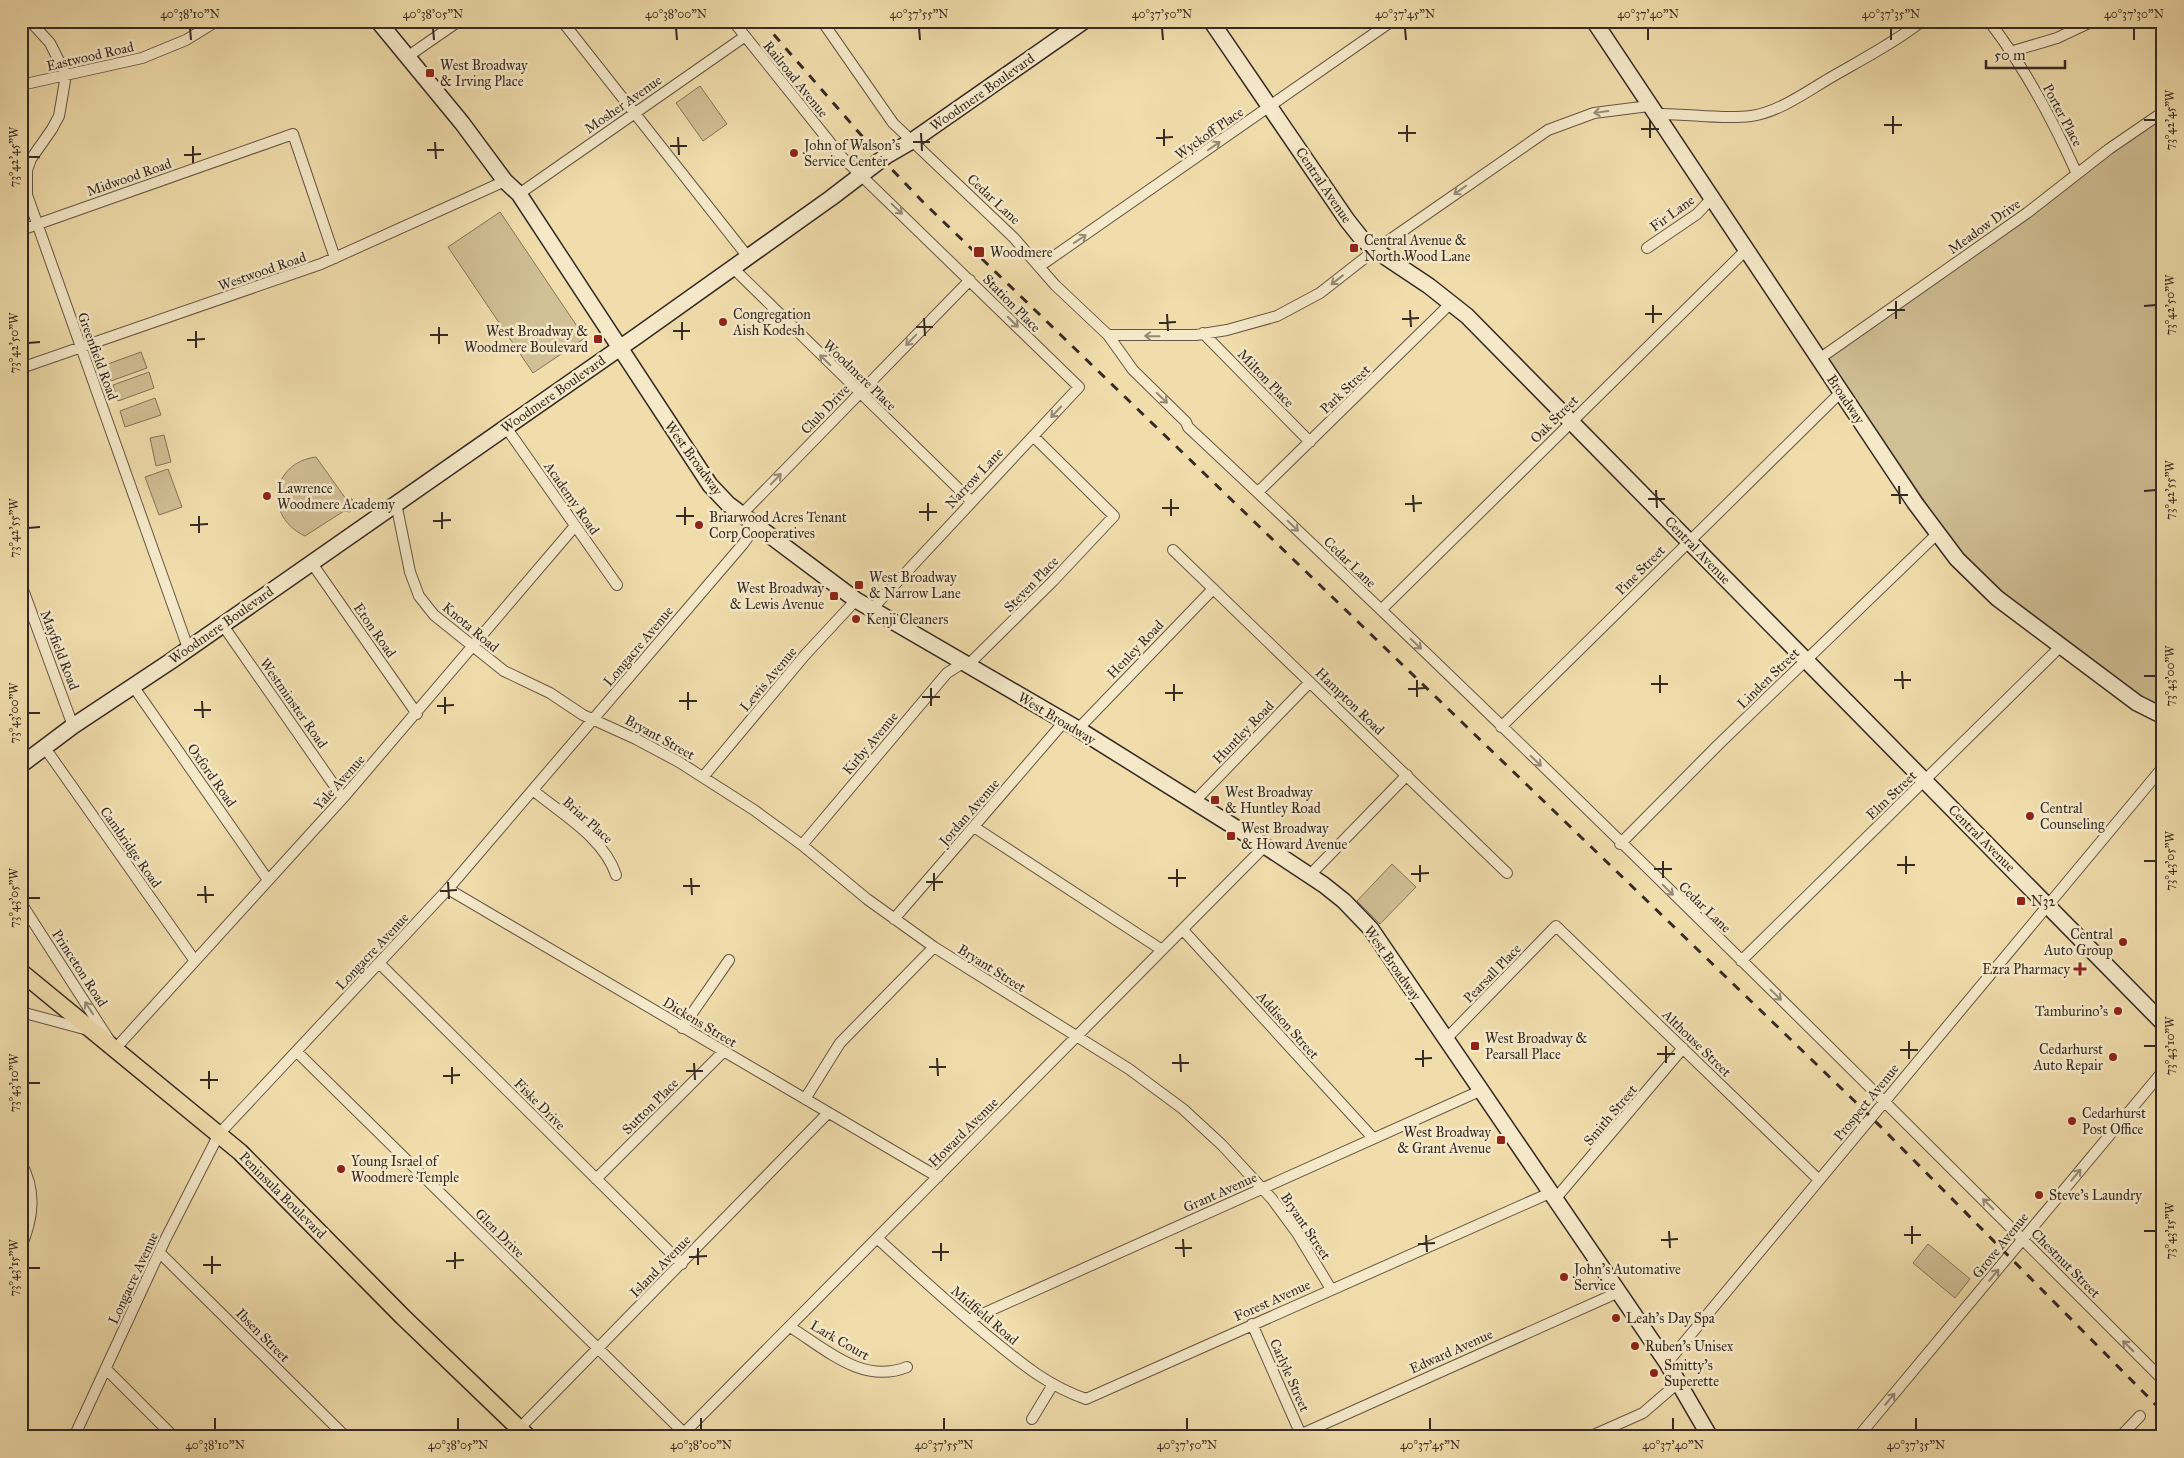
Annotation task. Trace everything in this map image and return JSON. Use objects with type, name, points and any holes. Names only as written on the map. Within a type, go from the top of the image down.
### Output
[{"type":"main road","name":"West Broadway","points":[[378,21],[462,123],[505,180],[519,194],[710,485],[756,526],[856,600],[1078,729],[1195,801],[1265,846],[1344,901],[1371,929],[1667,1363],[1710,1437]]},
{"type":"main road","name":"Woodmere Boulevard","points":[[21,765],[73,726],[733,268],[886,156],[912,141],[1084,21]]},
{"type":"main road","name":"Central Avenue","points":[[1211,21],[1347,220],[1362,239],[1375,250],[1429,286],[1467,316],[2163,1023]]},
{"type":"main road","name":"Broadway","points":[[1594,21],[1841,392],[1937,534],[1957,559],[1997,598],[2060,647],[2137,703],[2163,716]]},
{"type":"main road","name":"Peninsula Boulevard","points":[[21,972],[219,1134],[519,1434]]},
{"type":"street","points":[[30,21],[50,43],[66,75]]},
{"type":"street","name":"Eastwood Road","points":[[21,85],[142,58],[186,40],[201,25],[217,21]]},
{"type":"street","points":[[407,57],[458,21]]},
{"type":"street","points":[[562,21],[748,257]]},
{"type":"street","name":"Railroad Avenue","points":[[733,21],[841,156],[862,174]]},
{"type":"street","name":"Cedar Lane","points":[[822,21],[893,123],[1014,238],[1055,285],[1108,335],[1133,370],[1186,422],[1188,427],[1381,610],[1885,1101]]},
{"type":"street","name":"Wyckoff Place","points":[[1040,266],[1392,21]]},
{"type":"street","points":[[1108,335],[1196,336],[1248,325],[1296,307],[1320,293],[1375,250],[1548,130],[1568,121],[1594,113],[1652,110],[1731,118],[1753,116],[1772,109],[1860,60],[1922,21]]},
{"type":"street","name":"Porter Place","points":[[1989,21],[2053,121],[2078,174]]},
{"type":"street","points":[[2010,52],[2057,38],[2093,21]]},
{"type":"street","name":"Mosher Avenue","points":[[519,194],[744,37]]},
{"type":"street","name":"Greenfield Road","points":[[66,75],[59,116],[31,158],[27,170],[26,195],[188,648]]},
{"type":"street","name":"Meadow Drive","points":[[1819,359],[2026,213],[2163,112]]},
{"type":"street","name":"Midwood Road","points":[[21,230],[293,134],[335,258]]},
{"type":"street","name":"Station Place","points":[[862,174],[1079,388]]},
{"type":"street","name":"Westwood Road","points":[[21,368],[267,284],[335,258],[505,180]]},
{"type":"street","name":"Fir Lane","points":[[1647,248],[1697,214],[1711,199]]},
{"type":"street","name":"Oak Street","points":[[1381,610],[1747,249]]},
{"type":"street","name":"Woodmere Place","points":[[733,268],[971,501]]},
{"type":"street","name":"Club Drive","points":[[742,514],[970,280]]},
{"type":"street","name":"Park Street","points":[[1258,492],[1450,304]]},
{"type":"street","name":"Milton Place","points":[[1203,333],[1310,442]]},
{"type":"street","name":"Narrow Lane","points":[[871,610],[971,501],[1079,388]]},
{"type":"street","name":"Pine Street","points":[[1501,727],[1841,392]]},
{"type":"street","name":"Academy Road","points":[[505,426],[617,585]]},
{"type":"street","name":"Steven Place","points":[[963,663],[971,662],[999,635],[1114,516],[1033,436]]},
{"type":"street","name":"Knota Road","points":[[396,502],[410,572],[419,596],[434,615],[504,671],[550,693],[583,715],[595,718]]},
{"type":"street","name":"Yale Avenue","points":[[115,1049],[417,714],[575,526]]},
{"type":"street","name":"Longacre Avenue","points":[[74,1437],[165,1240],[219,1134],[298,1053],[448,889],[534,791],[756,526]]},
{"type":"street","name":"Linden Street","points":[[1620,844],[1718,745],[1937,534]]},
{"type":"street","name":"Hampton Road","points":[[1174,550],[1507,873]]},
{"type":"street","name":"Eton Road","points":[[311,562],[417,714]]},
{"type":"street","name":"Mayfield Road","points":[[21,584],[73,726]]},
{"type":"street","name":"Henley Road","points":[[1078,729],[1213,589]]},
{"type":"street","name":"Lewis Avenue","points":[[703,778],[805,656],[856,600]]},
{"type":"street","name":"Westminster Road","points":[[222,624],[343,798]]},
{"type":"street","name":"Elm Street","points":[[1741,961],[2060,647]]},
{"type":"street","name":"Kirby Avenue","points":[[802,845],[947,673],[963,663]]},
{"type":"street","name":"Huntley Road","points":[[1195,801],[1310,682]]},
{"type":"street","name":"Oxford Road","points":[[133,686],[268,880]]},
{"type":"street","name":"Bryant Street","points":[[595,718],[679,762],[802,845],[894,919],[934,947],[1129,1069],[1183,1109],[1222,1145],[1272,1199],[1297,1233],[1330,1289]]},
{"type":"street","name":"Jordan Avenue","points":[[894,919],[1063,722]]},
{"type":"street","name":"Cambridge Road","points":[[46,748],[195,961]]},
{"type":"street","name":"Prospect Avenue","points":[[1667,1363],[2163,767]]},
{"type":"street","points":[[1309,876],[1407,776]]},
{"type":"street","name":"Briar Place","points":[[534,791],[600,846],[611,860],[616,875]]},
{"type":"street","points":[[974,827],[1162,950]]},
{"type":"street","name":"Howard Avenue","points":[[682,1435],[1265,846]]},
{"type":"street","name":"Dickens Street","points":[[448,889],[722,1052],[805,1099],[827,1114],[938,1177]]},
{"type":"street","name":"Princeton Road","points":[[21,903],[115,1049]]},
{"type":"street","name":"Pearsall Place","points":[[1446,1038],[1556,926]]},
{"type":"street","name":"Althouse Street","points":[[1556,926],[1819,1180]]},
{"type":"street","name":"Addison Street","points":[[1183,930],[1372,1138]]},
{"type":"street","points":[[805,1099],[840,1043],[934,947]]},
{"type":"street","points":[[682,1028],[730,960]]},
{"type":"street","name":"Fiske Drive","points":[[379,964],[682,1264]]},
{"type":"street","points":[[21,1012],[95,1032]]},
{"type":"street","name":"Smith Street","points":[[1554,1195],[1683,1048]]},
{"type":"street","name":"Sutton Place","points":[[596,1179],[722,1052]]},
{"type":"street","name":"Glen Drive","points":[[298,1053],[598,1349],[682,1435]]},
{"type":"street","name":"Grove Avenue","points":[[1858,1437],[2163,1071]]},
{"type":"street","name":"Grant Avenue","points":[[969,1320],[1482,1090]]},
{"type":"street","name":"Chestnut Street","points":[[1885,1101],[2022,1239],[2161,1374]]},
{"type":"street","name":"Island Avenue","points":[[519,1434],[598,1349],[827,1114]]},
{"type":"street","points":[[21,1163],[28,1174],[32,1193],[32,1212],[29,1229],[21,1247]]},
{"type":"street","name":"Forest Avenue","points":[[1086,1399],[1330,1289],[1554,1195]]},
{"type":"street","name":"Midfield Road","points":[[877,1238],[969,1320],[1052,1386],[1086,1399]]},
{"type":"street","name":"Ibsen Street","points":[[160,1253],[346,1437]]},
{"type":"street","name":"Edward Avenue","points":[[1299,1436],[1619,1292]]},
{"type":"street","name":"Carlyle Street","points":[[1252,1324],[1299,1436]]},
{"type":"street","name":"Lark Court","points":[[790,1327],[858,1370],[873,1373],[890,1372],[907,1367]]},
{"type":"street","points":[[106,1369],[174,1437]]},
{"type":"street","points":[[1589,1437],[1643,1413],[1679,1382]]},
{"type":"street","points":[[1032,1419],[1052,1386]]},
{"type":"street","points":[[2120,1437],[2140,1416]]},
{"type":"shaded area","points":[[700,86],[727,124],[703,141],[676,103]]},
{"type":"shaded area","points":[[2163,116],[2163,714],[2050,636],[1963,558],[1828,358]]},
{"type":"shaded area","points":[[500,212],[585,338],[533,373],[448,247]]},
{"type":"shaded area","points":[[141,352],[147,368],[111,381],[105,365]]},
{"type":"shaded area","points":[[149,372],[154,388],[118,401],[113,385]]},
{"type":"shaded area","points":[[155,398],[161,415],[125,427],[120,411]]},
{"type":"shaded area","points":[[164,435],[171,462],[156,466],[150,438]]},
{"type":"shaded area","points":[[316,457],[346,499],[352,499],[355,506],[350,512],[344,511],[305,536],[292,527],[283,516],[278,504],[278,492],[281,480],[289,469],[301,461]]},
{"type":"shaded area","points":[[168,469],[182,507],[159,515],[145,477]]},
{"type":"shaded area","points":[[1392,864],[1416,887],[1380,924],[1357,901]]},
{"type":"shaded area","points":[[1928,1244],[1970,1279],[1955,1298],[1913,1263]]},
{"type":"railway","points":[[762,21],[882,159],[923,202],[1871,1117],[2163,1412]]},
{"type":"place","name":"West Broadway & Irving Place","points":[[430,73]]},
{"type":"place","name":"John of Walson's Service Center","points":[[794,153]]},
{"type":"place","name":"Central Avenue & North Wood Lane","points":[[1354,248]]},
{"type":"place","name":"Woodmere","points":[[979,252]]},
{"type":"place","name":"Congregation Aish Kodesh","points":[[723,322]]},
{"type":"place","name":"West Broadway & Woodmere Boulevard","points":[[598,339]]},
{"type":"place","name":"Lawrence Woodmere Academy","points":[[267,496]]},
{"type":"place","name":"Briarwood Acres Tenant Corp Cooperatives","points":[[699,525]]},
{"type":"place","name":"West Broadway & Narrow Lane","points":[[859,585]]},
{"type":"place","name":"West Broadway & Lewis Avenue","points":[[834,596]]},
{"type":"place","name":"Kenji Cleaners","points":[[856,619]]},
{"type":"place","name":"West Broadway & Huntley Road","points":[[1215,800]]},
{"type":"place","name":"Central Counseling","points":[[2030,816]]},
{"type":"place","name":"West Broadway & Howard Avenue","points":[[1231,836]]},
{"type":"place","name":"N32","points":[[2021,901]]},
{"type":"place","name":"Central Auto Group","points":[[2123,942]]},
{"type":"place","name":"Ezra Pharmacy","points":[[2080,969]]},
{"type":"place","name":"Tamburino's","points":[[2118,1011]]},
{"type":"place","name":"West Broadway & Pearsall Place","points":[[1475,1046]]},
{"type":"place","name":"Cedarhurst Auto Repair","points":[[2113,1057]]},
{"type":"place","name":"Cedarhurst Post Office","points":[[2072,1121]]},
{"type":"place","name":"West Broadway & Grant Avenue","points":[[1501,1140]]},
{"type":"place","name":"Young Israel of Woodmere Temple","points":[[341,1169]]},
{"type":"place","name":"Steve's Laundry","points":[[2039,1195]]},
{"type":"place","name":"John's Automative Service","points":[[1564,1277]]},
{"type":"place","name":"Leah's Day Spa","points":[[1616,1318]]},
{"type":"place","name":"Ruben's Unisex","points":[[1635,1346]]},
{"type":"place","name":"Smitty's Superette","points":[[1654,1373]]}]
